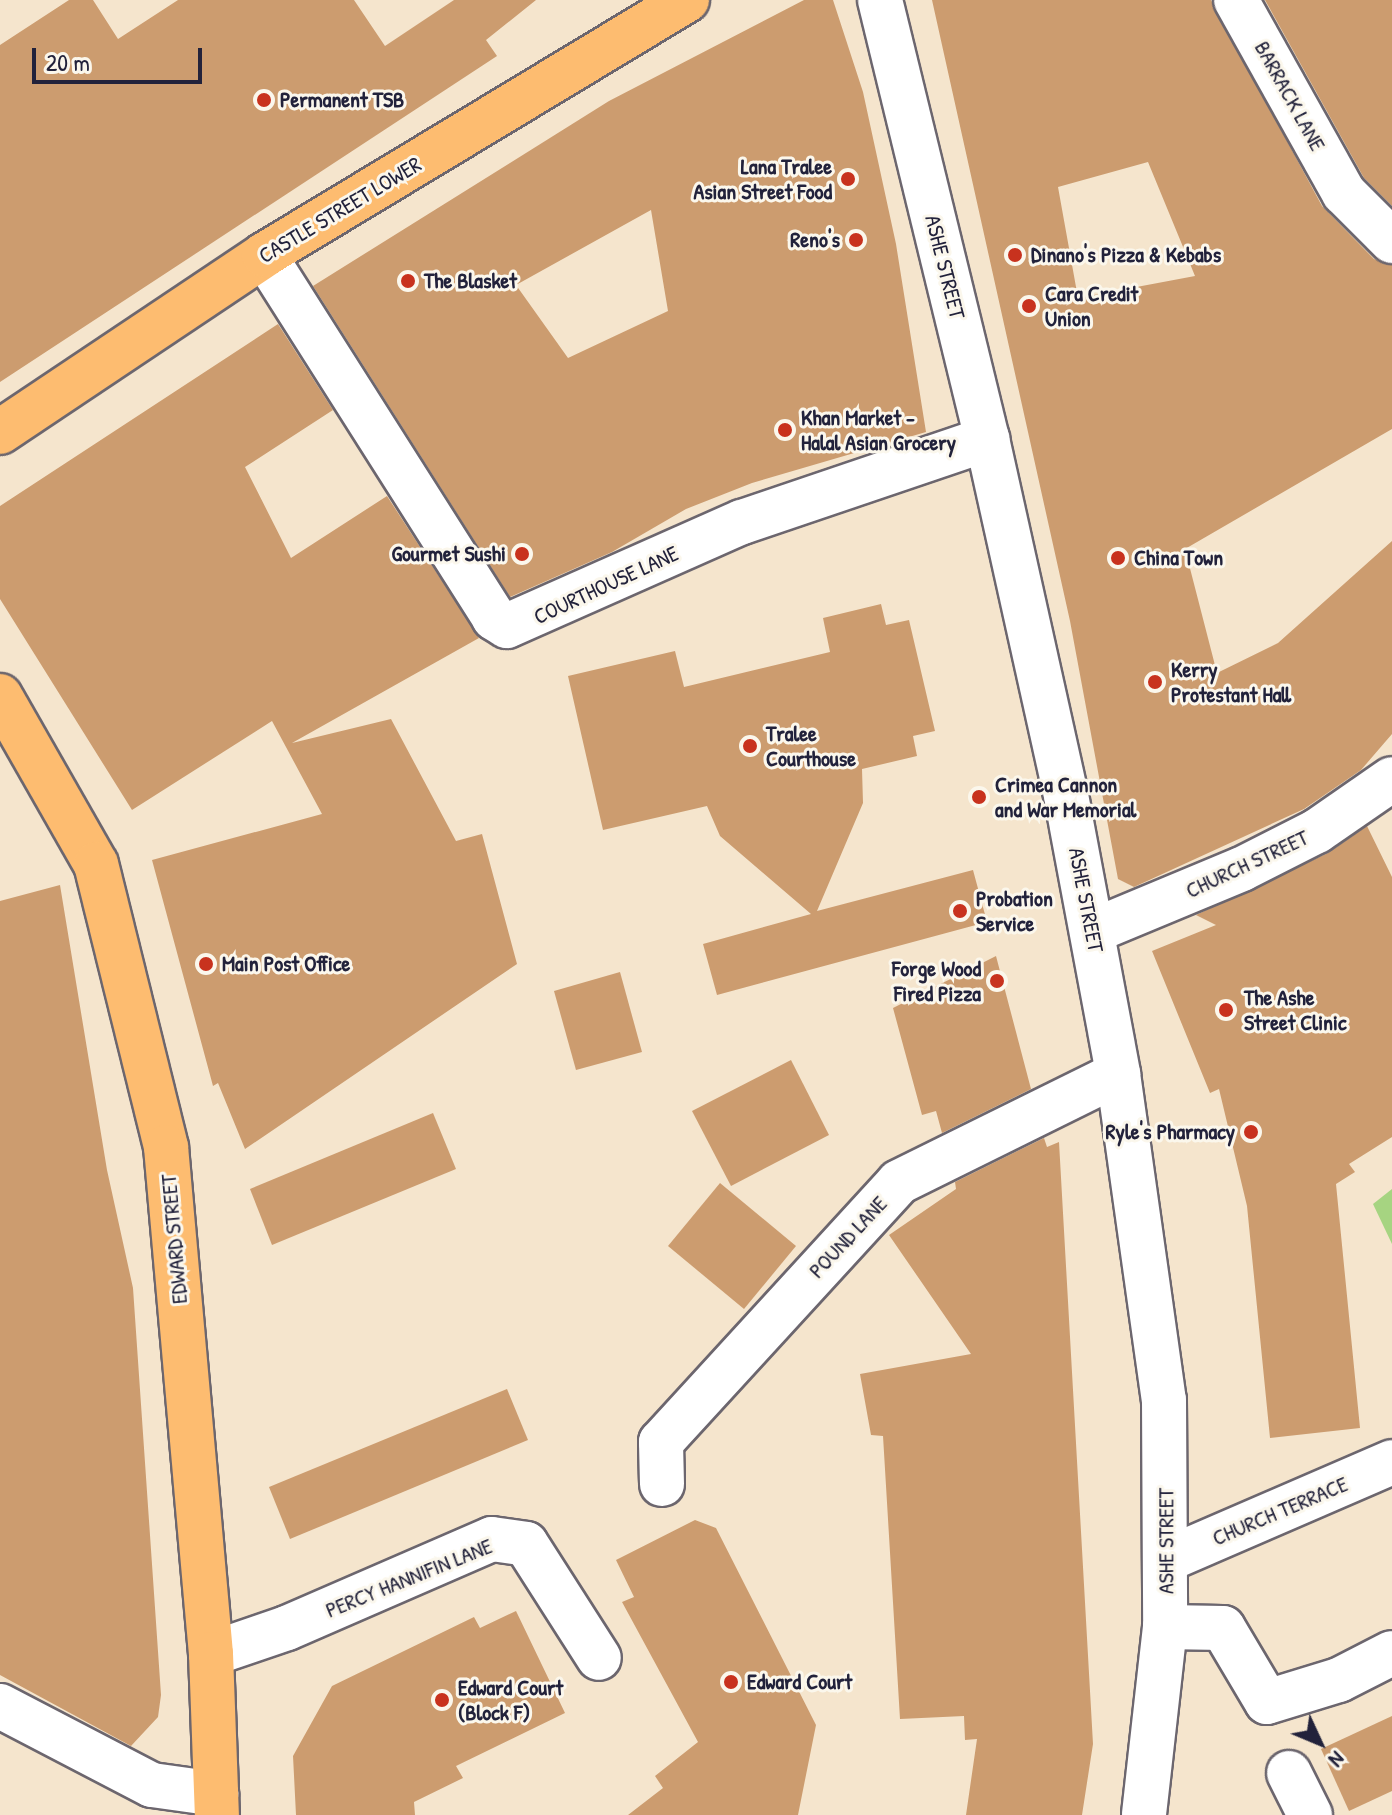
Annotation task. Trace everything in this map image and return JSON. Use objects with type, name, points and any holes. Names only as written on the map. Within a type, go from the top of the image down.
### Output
[{"type":"main road","name":"CASTLE STREET LOWER","points":[[0,432],[264,255],[687,0]]},
{"type":"main road","name":"EDWARD STREET","points":[[0,696],[96,864],[166,1147],[211,1654],[216,1804]]},
{"type":"street","name":"ASHE STREET","points":[[880,0],[987,439],[1093,931],[1118,1074],[1164,1400],[1168,1559],[1165,1627],[1144,1815]]},
{"type":"street","name":"BARRACK LANE","points":[[1236,0],[1344,193],[1392,241]]},
{"type":"street","name":"COURTHOUSE LANE","points":[[264,255],[494,618],[507,626],[742,522],[987,439]]},
{"type":"street","name":"CHURCH STREET","points":[[1093,931],[1254,863],[1317,831],[1392,780]]},
{"type":"street","name":"POUND LANE","points":[[662,1484],[661,1442],[899,1182],[1118,1074]]},
{"type":"street","name":"CHURCH TERRACE","points":[[1168,1559],[1392,1462]]},
{"type":"street","name":"PERCY HANNIFIN LANE","points":[[211,1654],[287,1628],[492,1539],[526,1544],[599,1658]]},
{"type":"street","points":[[1165,1627],[1223,1628],[1267,1702],[1339,1680],[1392,1653]]},
{"type":"street","points":[[0,1706],[152,1785],[216,1804]]},
{"type":"street","points":[[1289,1773],[1310,1815]]},
{"type":"green space","points":[[1392,1189],[1392,1244],[1373,1204]]},
{"type":"building","points":[[69,0],[93,0],[118,39],[178,0],[354,0],[385,46],[454,0],[536,0],[486,40],[497,56],[0,382],[0,45]]},
{"type":"building","points":[[804,0],[833,0],[863,92],[896,244],[926,432],[752,483],[686,509],[612,552],[510,597],[313,286],[609,101]],"holes":[[[651,210],[668,311],[568,358],[516,285]]]},
{"type":"building","points":[[932,0],[1211,0],[1322,206],[1374,259],[1392,265],[1392,429],[1185,549],[1217,673],[1278,643],[1392,541],[1392,734],[1361,770],[1304,809],[1134,887],[1118,879],[1070,621]],"holes":[[[1148,162],[1195,276],[1078,298],[1058,187]]]},
{"type":"building","points":[[1265,0],[1392,0],[1392,206],[1364,178]]},
{"type":"building","points":[[278,324],[333,410],[245,467],[291,558],[387,496],[479,638],[292,743],[391,719],[456,841],[482,834],[517,964],[245,1149],[218,1083],[213,1086],[152,860],[322,814],[272,721],[132,810],[0,599],[0,506]]},
{"type":"building","name":"Tralee Courthouse","points":[[881,604],[886,625],[909,620],[935,731],[913,736],[917,756],[862,769],[863,803],[817,911],[973,870],[987,922],[717,995],[703,944],[811,914],[720,836],[707,806],[603,830],[568,676],[675,651],[684,687],[830,652],[823,618]]},
{"type":"building","points":[[1367,826],[1392,877],[1392,1137],[1349,1164],[1355,1172],[1336,1184],[1360,1428],[1270,1438],[1247,1206],[1219,1089],[1210,1093],[1152,951],[1216,925],[1196,915],[1328,853]]},
{"type":"building","points":[[60,885],[107,1170],[133,1288],[161,1695],[158,1717],[131,1746],[0,1675],[0,901]]},
{"type":"building","points":[[996,956],[1031,1089],[942,1133],[936,1111],[922,1115],[893,1008]]},
{"type":"building","points":[[620,972],[642,1052],[576,1070],[554,991]]},
{"type":"building","points":[[791,1060],[829,1135],[731,1186],[692,1111]]},
{"type":"building","points":[[433,1113],[456,1169],[272,1245],[250,1189]]},
{"type":"building","points":[[1044,1138],[1047,1147],[1059,1142],[1093,1744],[1082,1815],[966,1815],[977,1739],[965,1740],[964,1716],[900,1719],[883,1436],[871,1435],[860,1374],[971,1354],[889,1235],[956,1189],[955,1182]]},
{"type":"building","points":[[720,1183],[796,1246],[744,1309],[668,1246]]},
{"type":"building","points":[[507,1389],[528,1440],[290,1539],[269,1487]]},
{"type":"building","name":"Edward Court","points":[[695,1520],[716,1528],[816,1725],[798,1815],[628,1815],[663,1788],[655,1776],[698,1742],[622,1602],[634,1597],[616,1560]]},
{"type":"building","name":"Edward Court (Block F)","points":[[516,1611],[565,1713],[456,1766],[463,1778],[414,1802],[415,1815],[296,1815],[293,1756],[332,1686],[474,1617],[480,1628]]},
{"type":"building","points":[[1392,1716],[1392,1791],[1349,1811],[1321,1749]]},
{"type":"place","name":"Permanent TSB","points":[[264,100]]},
{"type":"place","name":"Lana Tralee Asian Street Food","points":[[848,179]]},
{"type":"place","name":"Reno's","points":[[856,240]]},
{"type":"place","name":"Dinano's Pizza & Kebabs","points":[[1015,255]]},
{"type":"place","name":"The Blasket","points":[[408,281]]},
{"type":"place","name":"Cara Credit Union","points":[[1029,306]]},
{"type":"place","name":"Khan Market - Halal Asian Grocery","points":[[785,430]]},
{"type":"place","name":"Gourmet Sushi","points":[[522,554]]},
{"type":"place","name":"China Town","points":[[1118,558]]},
{"type":"place","name":"Kerry Protestant Hall","points":[[1155,682]]},
{"type":"place","name":"Tralee Courthouse","points":[[750,746]]},
{"type":"place","name":"Crimea Cannon and War Memorial","points":[[979,797]]},
{"type":"place","name":"Probation Service","points":[[960,911]]},
{"type":"place","name":"Main Post Office","points":[[206,964]]},
{"type":"place","name":"Forge Wood Fired Pizza","points":[[997,981]]},
{"type":"place","name":"The Ashe Street Clinic","points":[[1226,1010]]},
{"type":"place","name":"Ryle's Pharmacy","points":[[1251,1132]]},
{"type":"place","name":"Edward Court","points":[[731,1682]]},
{"type":"place","name":"Edward Court (Block F)","points":[[442,1700]]}]
